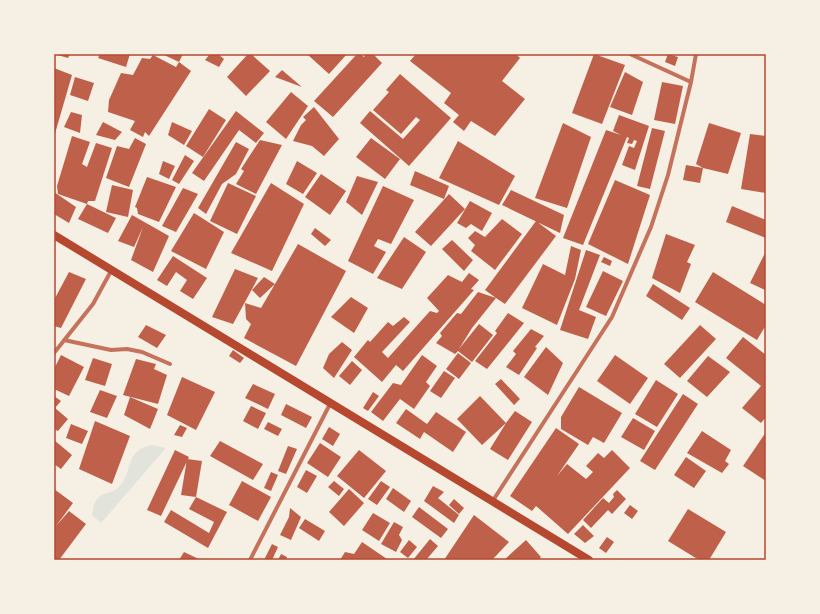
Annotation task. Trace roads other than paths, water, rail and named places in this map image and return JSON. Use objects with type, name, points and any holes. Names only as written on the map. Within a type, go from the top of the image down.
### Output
[{"type":"main road","points":[[54,236],[589,560]]},
{"type":"street","points":[[630,54],[692,82]]},
{"type":"street","points":[[491,502],[612,317],[651,227],[668,175],[692,82],[696,54]]},
{"type":"street","points":[[54,353],[93,304],[111,271]]},
{"type":"street","points":[[64,340],[111,350],[134,350],[170,364]]},
{"type":"street","points":[[250,560],[330,404]]}]
